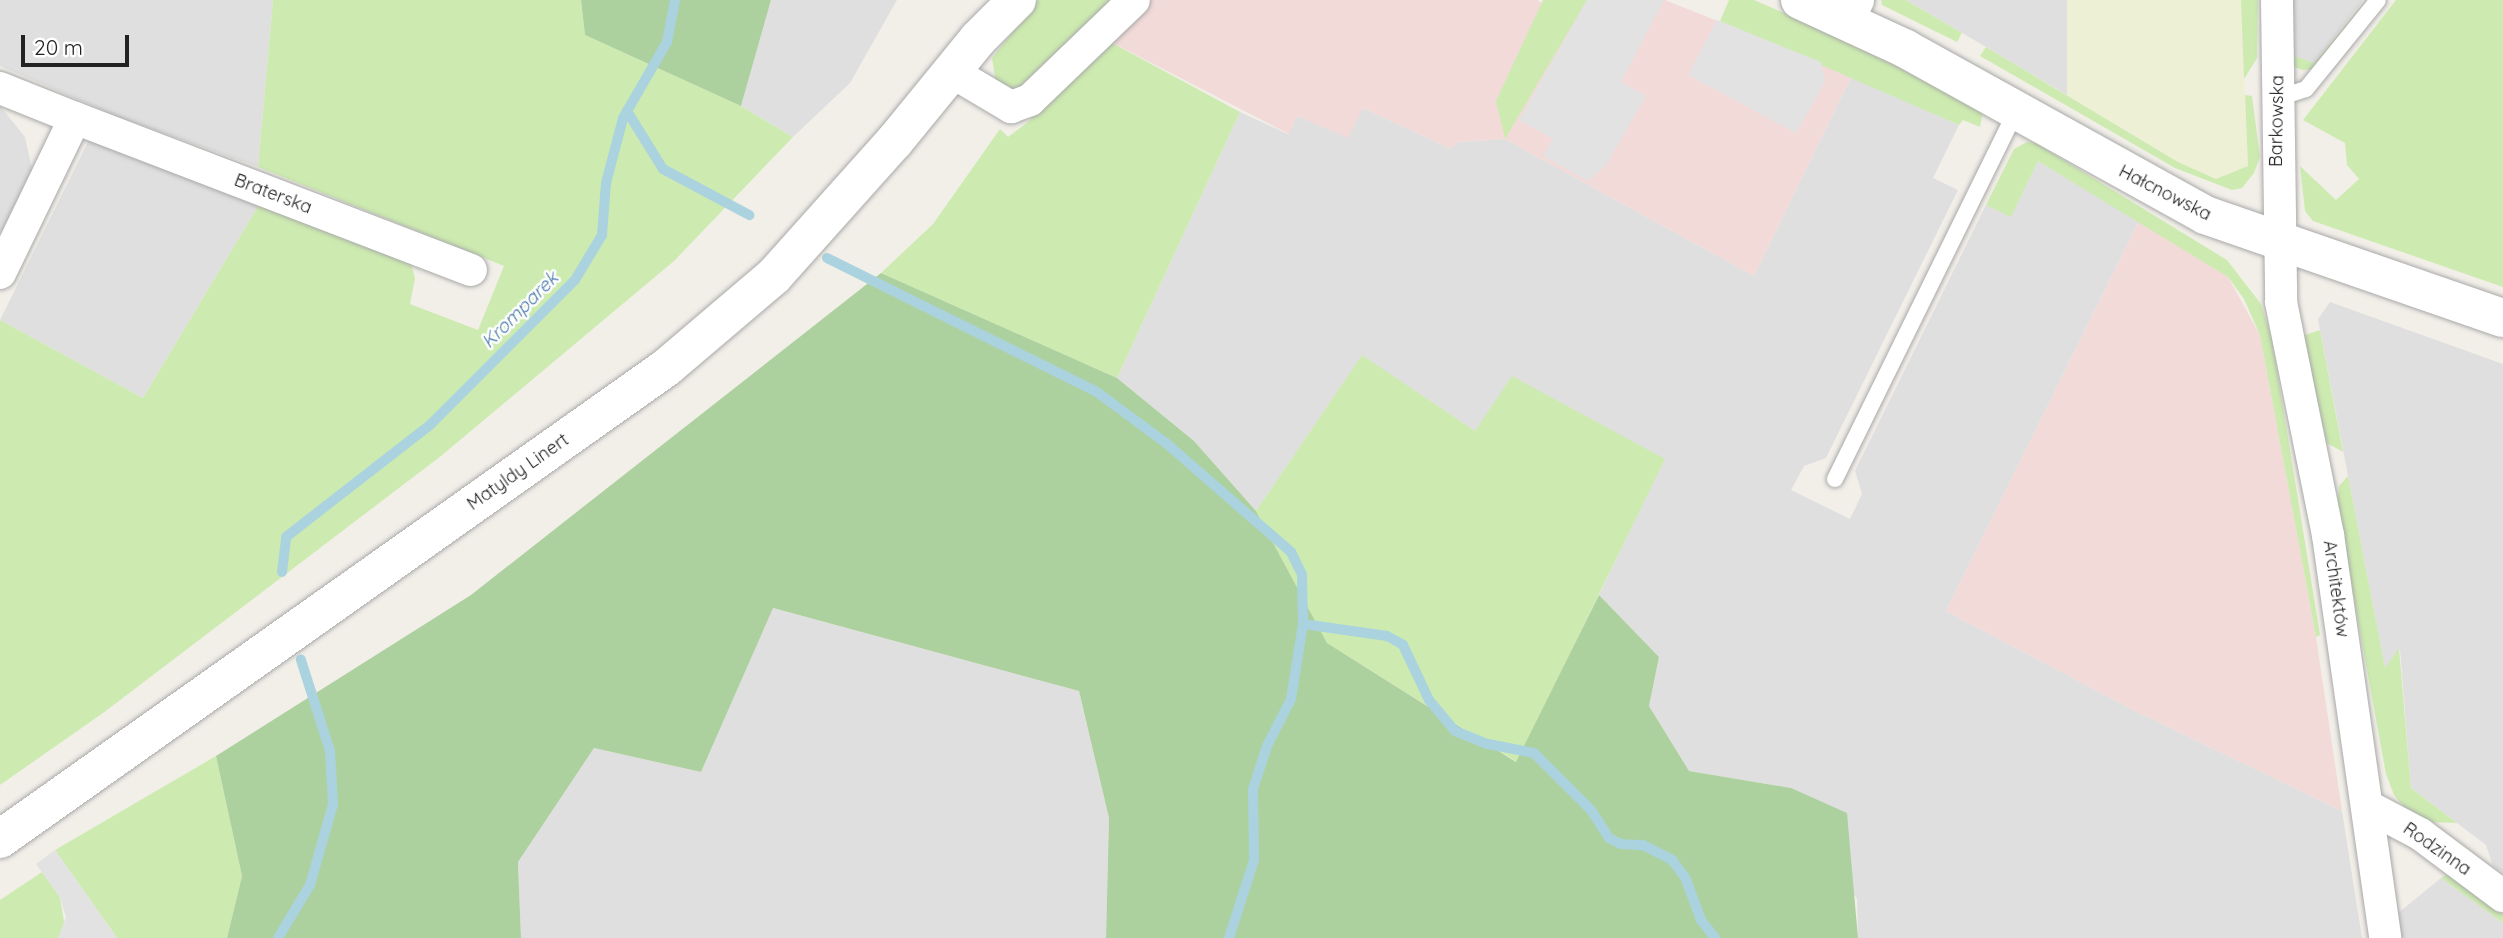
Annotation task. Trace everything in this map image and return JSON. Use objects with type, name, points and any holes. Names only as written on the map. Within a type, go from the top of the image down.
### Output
[{"type":"street","name":"Matyldy Linert","points":[[978,39],[996,0]]},
{"type":"street","name":"Matyldy Linert","points":[[0,839],[667,367],[774,275],[978,39],[1017,0]]},
{"type":"street","points":[[952,72],[1011,107],[1021,103],[1134,0]]},
{"type":"street","name":"Hałcnowska","points":[[1800,0],[1853,10],[2016,111],[2178,202],[2279,241],[2503,318]]},
{"type":"street","name":"Barkowska","points":[[2277,0],[2279,241]]},
{"type":"street","name":"Braterska","points":[[0,88],[471,270]]},
{"type":"street","points":[[0,273],[75,118]]},
{"type":"street","name":"Architektów","points":[[2279,241],[2281,302],[2328,535],[2385,938]]},
{"type":"street","name":"Rodzinna","points":[[2367,806],[2420,834],[2503,897]]},
{"type":"lane","points":[[2278,98],[2306,89],[2378,0]]},
{"type":"lane","points":[[1835,478],[2016,111]]},
{"type":"shaded area","points":[[0,0],[273,0],[258,167],[119,117],[0,66]]},
{"type":"shaded area","points":[[771,0],[897,0],[850,83],[793,137],[741,106]]},
{"type":"shaded area","points":[[1146,0],[1537,0],[1544,4],[1547,0],[1665,0],[1852,75],[1754,276],[1505,139],[1458,142],[1451,149],[1363,108],[1348,138],[1297,116],[1289,134],[1103,38]]},
{"type":"shaded area","points":[[1587,0],[1664,0],[1621,82],[1646,96],[1606,165],[1588,181],[1543,156],[1553,139],[1519,120]]},
{"type":"shaded area","points":[[1906,0],[2067,0],[2067,95],[1986,47]]},
{"type":"shaded area","points":[[2293,0],[2363,0],[2314,63],[2293,56]]},
{"type":"shaded area","points":[[1717,20],[1821,62],[1825,82],[1796,133],[1688,75]]},
{"type":"shaded area","points":[[1852,75],[1959,125],[1933,178],[1958,190],[1826,458],[1804,466],[1791,490],[1850,519],[1862,494],[1855,471],[1986,205],[2011,216],[2038,161],[2139,221],[1946,611],[2133,710],[2342,811],[2362,938],[1858,938],[1857,899],[1791,788],[1689,771],[1649,706],[1659,657],[1599,595],[1664,459],[1475,431],[1362,356],[1256,511],[1194,441],[1117,378],[1240,112],[1288,134],[1297,116],[1363,108],[1451,149],[1458,142],[1505,139],[1754,276]]},
{"type":"shaded area","points":[[0,106],[25,137],[32,169],[0,234]]},
{"type":"shaded area","points":[[91,136],[260,203],[143,398],[0,320]]},
{"type":"shaded area","points":[[2139,221],[2228,277],[2260,335],[2316,637],[2342,811],[2133,710],[1946,611]]},
{"type":"shaded area","points":[[2330,302],[2503,364],[2503,873],[2493,866],[2486,845],[2411,788],[2400,650],[2385,669],[2318,319]]},
{"type":"shaded area","points":[[772,608],[1079,691],[1109,818],[1106,938],[521,938],[518,862],[594,748],[701,772]]},
{"type":"shaded area","points":[[55,850],[117,938],[58,938],[66,917],[60,897],[36,864]]},
{"type":"shaded area","points":[[2441,878],[2503,923],[2503,938],[2400,938],[2397,914]]},
{"type":"green space","points":[[273,0],[581,0],[585,35],[741,106],[793,137],[674,261],[441,456],[103,713],[0,785],[0,320],[143,398],[260,203],[399,253],[411,264],[415,278],[410,304],[478,330],[504,266],[258,167]]},
{"type":"green space","points":[[581,0],[771,0],[741,106],[585,35]]},
{"type":"green space","points":[[1038,0],[1119,0],[1015,92],[996,83],[992,58]]},
{"type":"green space","points":[[1543,0],[1587,0],[1505,139],[1496,101]]},
{"type":"green space","points":[[1729,0],[1754,0],[1879,54],[1983,111],[1980,127],[1963,120],[1959,125],[1720,21]]},
{"type":"green space","points":[[1881,0],[1906,0],[1962,33],[1957,42],[1882,5]]},
{"type":"green space","points":[[2067,0],[2241,0],[2248,166],[2216,179],[2178,162],[2067,95]]},
{"type":"green space","points":[[2241,0],[2258,0],[2257,58],[2244,79]]},
{"type":"green space","points":[[2293,0],[2294,56],[2314,63],[2367,0],[2314,69],[2303,70],[2294,67]]},
{"type":"green space","points":[[2396,0],[2503,0],[2503,287],[2313,221],[2305,211],[2300,166],[2336,200],[2359,179],[2347,165],[2345,143],[2303,120]]},
{"type":"green space","points":[[1103,38],[1240,112],[1117,378],[881,273],[933,224],[1000,129],[1008,137],[1028,122]]},
{"type":"green space","points":[[1986,47],[2178,162],[2216,179],[2248,166],[2245,95],[2252,96],[2260,157],[2254,173],[2242,188],[2232,190],[2175,168],[1980,56]]},
{"type":"green space","points":[[2027,142],[2036,143],[2227,260],[2261,304],[2272,339],[2320,635],[2316,637],[2260,335],[2244,299],[2228,277],[2038,161],[2011,217],[1986,205],[2014,149]]},
{"type":"green space","points":[[881,273],[1117,378],[1194,441],[1256,511],[1327,643],[1516,762],[1599,595],[1659,657],[1649,706],[1689,771],[1791,788],[1847,813],[1858,938],[1106,938],[1109,818],[1079,691],[773,608],[701,772],[594,748],[518,862],[521,938],[227,938],[242,876],[216,756],[471,595]]},
{"type":"green space","points":[[2320,330],[2343,452],[2327,443],[2302,336]]},
{"type":"green space","points":[[1362,355],[1475,431],[1512,376],[1665,459],[1517,762],[1327,643],[1256,511]]},
{"type":"green space","points":[[2348,476],[2385,668],[2399,648],[2411,788],[2457,823],[2427,822],[2407,810],[2394,795],[2386,774],[2337,506],[2339,486]]},
{"type":"green space","points":[[216,756],[242,876],[227,938],[117,938],[55,850]]},
{"type":"green space","points":[[2454,870],[2503,908],[2503,923],[2441,878]]},
{"type":"green space","points":[[42,872],[60,897],[65,928],[58,938],[0,938],[0,900]]},
{"type":"waterway","name":"Kromparek","points":[[282,572],[286,537],[430,425],[575,280],[602,235],[606,183],[623,118],[667,42],[675,0]]},
{"type":"waterway","points":[[627,111],[663,169],[749,215]]},
{"type":"waterway","points":[[827,258],[1097,392],[1166,443],[1291,552],[1302,575],[1303,624],[1387,636],[1403,645],[1429,700],[1455,731],[1488,744],[1534,753],[1591,810],[1609,838],[1621,844],[1643,845],[1672,860],[1685,877],[1701,920],[1715,938]]},
{"type":"waterway","points":[[1229,938],[1254,860],[1253,789],[1267,746],[1291,699],[1303,624]]},
{"type":"waterway","name":"Kromparek","points":[[278,938],[310,885],[333,804],[330,751],[301,660]]}]
